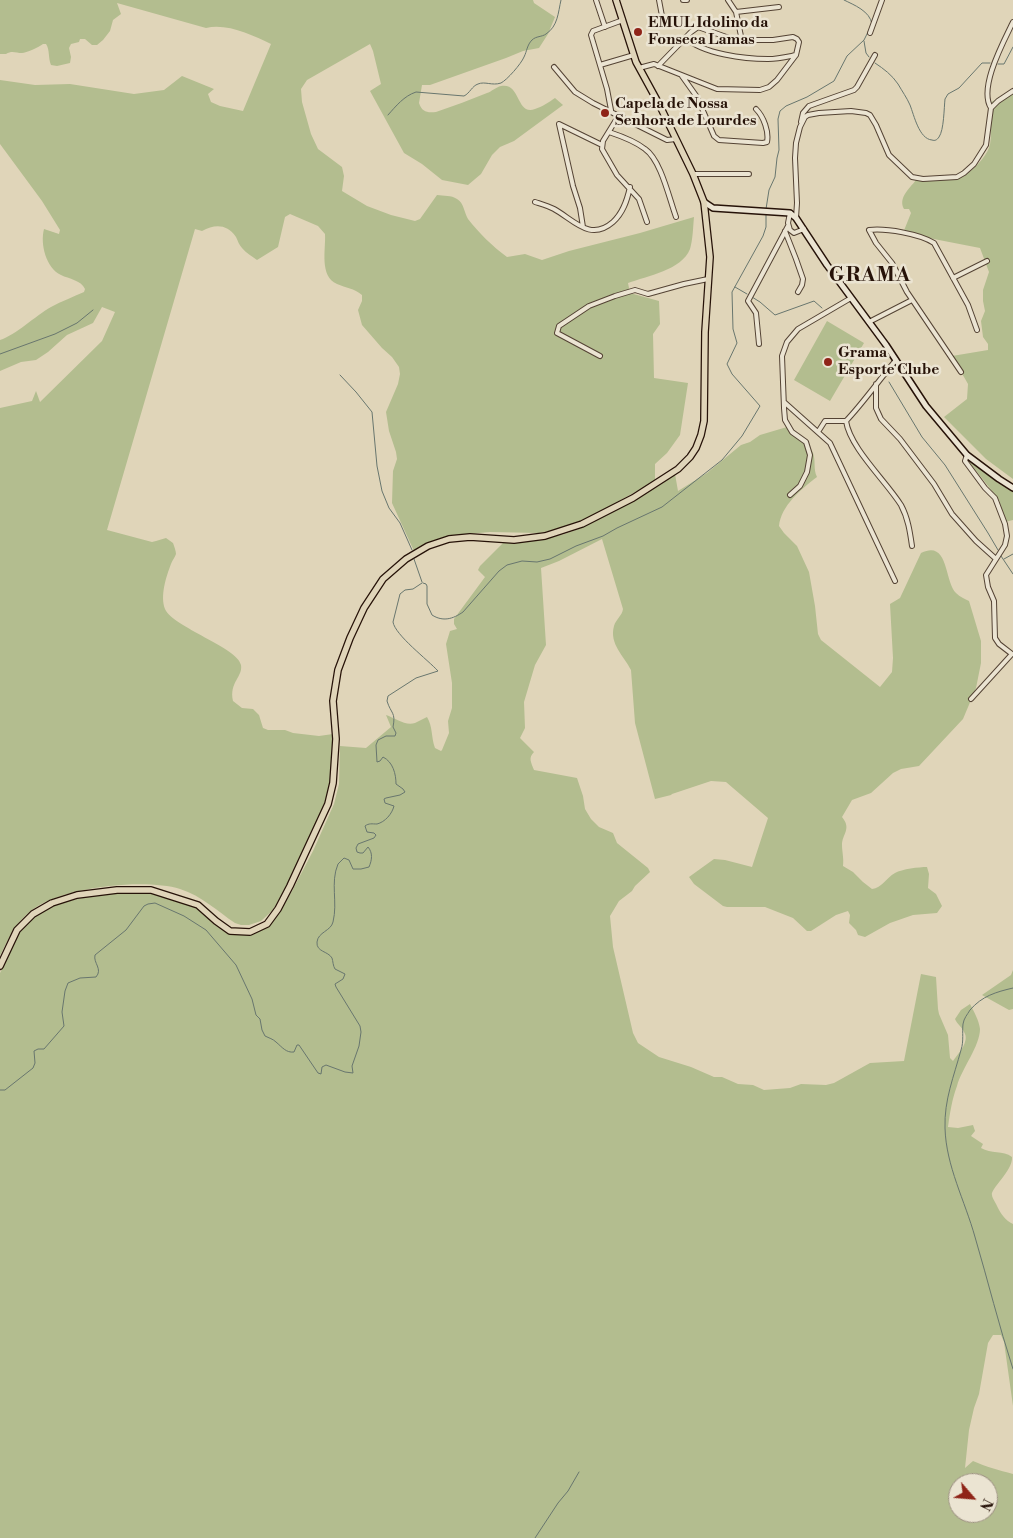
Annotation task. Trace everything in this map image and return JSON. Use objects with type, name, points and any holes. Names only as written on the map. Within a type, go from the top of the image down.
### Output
[{"type":"main road","points":[[0,966],[17,930],[33,914],[52,903],[77,895],[117,890],[151,890],[198,905],[230,931],[250,932],[267,924],[278,910],[328,804],[333,783],[336,739],[333,701],[338,670],[364,608],[383,579],[406,559],[428,546],[449,539],[470,537],[514,540],[545,536],[582,524],[660,482],[684,464],[696,448],[702,435],[704,421],[710,257],[704,202],[693,174],[639,68],[616,0]]},
{"type":"main road","points":[[704,202],[713,208],[790,214],[796,218],[823,260],[896,360],[926,406],[967,455],[1013,488]]},
{"type":"street","points":[[596,0],[604,27]]},
{"type":"street","points":[[659,0],[662,16]]},
{"type":"street","points":[[728,0],[736,12],[742,41]]},
{"type":"street","points":[[870,32],[882,0]]},
{"type":"street","points":[[736,12],[779,7]]},
{"type":"street","points":[[611,110],[607,89],[591,35],[593,31],[623,20]]},
{"type":"street","points":[[801,125],[808,115],[851,111],[866,112],[876,125],[889,155],[912,177],[917,179],[957,177],[974,164],[986,144],[991,108],[987,98],[991,72],[1013,22]]},
{"type":"street","points":[[639,68],[652,64],[717,89],[763,90],[774,84],[797,53],[799,42],[796,38],[731,40],[699,27],[694,29],[658,66]]},
{"type":"street","points":[[686,38],[702,48],[734,55],[768,59],[797,53]]},
{"type":"street","points":[[600,65],[634,55]]},
{"type":"street","points":[[796,218],[796,143],[803,113],[809,106],[854,90],[875,55]]},
{"type":"street","points":[[554,67],[576,92],[593,103],[611,110],[667,140],[676,139]]},
{"type":"street","points":[[682,76],[694,93],[714,136],[719,140],[767,142],[766,126],[760,112],[756,109]]},
{"type":"street","points":[[991,108],[1013,91]]},
{"type":"street","points":[[619,115],[602,145],[605,155],[617,175],[639,198],[647,222]]},
{"type":"street","points":[[583,227],[559,124],[602,145]]},
{"type":"street","points":[[609,132],[634,142],[649,152],[664,181],[676,217]]},
{"type":"street","points":[[693,174],[749,174]]},
{"type":"street","points":[[535,202],[552,208],[589,230],[597,231],[614,221],[621,213],[628,198],[630,187]]},
{"type":"street","points":[[759,344],[756,313],[748,301],[788,226],[790,214]]},
{"type":"street","points":[[788,226],[792,233],[804,229]]},
{"type":"street","points":[[961,372],[912,300],[892,263],[869,230],[901,233],[932,242],[968,305],[977,330]]},
{"type":"street","points":[[785,231],[803,279],[798,292]]},
{"type":"street","points":[[953,278],[987,261]]},
{"type":"street","points":[[600,356],[557,333],[559,326],[589,306],[615,296],[635,290],[648,294],[708,279]]},
{"type":"street","points":[[790,495],[800,486],[807,472],[810,455],[806,442],[792,432],[785,420],[782,356],[787,342],[798,329],[810,320],[852,298]]},
{"type":"street","points":[[869,322],[912,300]]},
{"type":"street","points":[[818,432],[825,421],[846,421],[864,402],[896,360]]},
{"type":"street","points":[[876,384],[876,408],[881,419],[900,439],[934,484],[952,514],[976,541],[996,559]]},
{"type":"street","points":[[784,402],[830,443],[838,456],[895,581]]},
{"type":"street","points":[[846,421],[847,430],[856,445],[901,506],[909,525],[912,546]]},
{"type":"street","points":[[967,455],[965,461],[995,498],[1005,524],[1007,536],[1005,545],[986,575],[988,587],[994,601],[995,638],[999,644],[1012,654],[971,699]]},
{"type":"green space","points":[[0,0],[533,0],[534,3],[555,17],[548,34],[539,48],[523,51],[430,85],[422,85],[419,103],[423,110],[427,112],[436,112],[501,86],[507,86],[512,89],[524,108],[529,110],[540,107],[555,98],[563,105],[514,141],[500,147],[492,155],[481,174],[468,185],[442,180],[404,153],[370,91],[381,84],[370,44],[307,80],[301,89],[302,102],[311,134],[318,149],[342,167],[344,176],[342,191],[367,206],[415,221],[420,219],[437,195],[452,197],[461,203],[468,219],[477,229],[507,257],[525,254],[542,260],[694,217],[690,249],[680,262],[663,271],[628,283],[630,293],[659,301],[660,324],[653,334],[654,378],[688,383],[680,435],[667,453],[655,464],[655,481],[577,524],[562,529],[539,533],[490,532],[457,535],[446,537],[414,551],[392,503],[393,471],[397,459],[386,412],[398,384],[399,367],[362,325],[358,310],[362,301],[362,295],[353,289],[337,284],[328,275],[325,262],[325,234],[318,226],[290,214],[285,217],[278,247],[257,260],[240,246],[236,237],[225,228],[216,226],[202,231],[195,229],[107,530],[152,542],[166,538],[173,543],[176,554],[171,563],[164,586],[163,598],[165,609],[170,616],[180,623],[237,658],[241,669],[234,684],[233,701],[242,708],[253,709],[259,715],[263,728],[268,730],[285,730],[293,733],[319,736],[333,734],[334,755],[328,801],[273,910],[261,921],[249,925],[235,923],[202,900],[180,889],[146,884],[104,887],[63,895],[45,902],[32,910],[17,925],[0,956],[0,408],[32,401],[36,391],[40,402],[102,341],[115,312],[102,307],[93,323],[67,335],[36,360],[21,362],[0,371],[0,340],[6,338],[51,307],[84,292],[85,289],[78,282],[56,272],[45,255],[44,229],[59,234],[60,230],[42,201],[0,144],[0,80],[35,85],[70,84],[134,94],[164,90],[182,76],[214,89],[208,94],[211,102],[243,111],[271,44],[231,28],[206,28],[117,3],[121,14],[113,20],[110,31],[103,40],[97,45],[92,45],[85,39],[80,39],[79,42],[71,44],[69,48],[70,63],[57,66],[51,65],[46,44],[24,53],[0,54]]},
{"type":"green space","points":[[1013,91],[1013,479],[986,459],[944,417],[967,399],[968,384],[952,356],[988,350],[988,344],[983,337],[981,321],[985,311],[983,290],[989,272],[980,248],[903,233],[911,213],[909,209],[904,209],[902,201],[916,180],[931,181],[964,176],[975,167],[985,156],[989,148],[991,126],[989,103]]},
{"type":"green space","name":"Grama Esporte Clube","points":[[827,321],[864,343],[830,401],[794,380]]},
{"type":"green space","points":[[787,427],[811,449],[817,477],[798,493],[788,505],[779,526],[797,546],[809,572],[818,634],[821,640],[880,687],[892,672],[890,604],[900,598],[921,553],[930,550],[937,552],[941,556],[952,587],[962,598],[969,601],[981,641],[981,663],[976,688],[963,719],[919,766],[901,769],[893,773],[871,793],[852,800],[842,817],[846,825],[842,841],[843,866],[853,872],[872,889],[879,887],[898,872],[927,867],[929,874],[928,888],[936,894],[942,906],[937,913],[913,915],[890,923],[865,937],[858,935],[849,923],[850,915],[848,911],[836,915],[811,931],[807,931],[793,918],[765,907],[723,906],[694,884],[689,877],[714,859],[752,867],[768,818],[726,782],[711,781],[655,799],[635,723],[631,670],[615,644],[614,626],[623,609],[602,539],[541,568],[546,645],[535,665],[524,702],[525,728],[520,738],[534,752],[531,762],[534,770],[577,778],[585,809],[591,819],[599,827],[613,833],[617,843],[648,868],[650,872],[632,891],[619,901],[610,916],[613,947],[633,1033],[638,1043],[659,1057],[691,1067],[714,1077],[722,1077],[738,1084],[753,1085],[764,1090],[790,1088],[801,1084],[826,1085],[834,1083],[870,1063],[904,1061],[921,974],[936,977],[939,1014],[948,1035],[950,1058],[953,1061],[966,1039],[963,1030],[955,1019],[961,1010],[970,1004],[979,1022],[979,1036],[959,1079],[951,1106],[948,1127],[958,1128],[973,1125],[975,1131],[971,1136],[983,1144],[981,1148],[1005,1153],[1012,1157],[1006,1174],[994,1188],[992,1195],[1002,1214],[1013,1224],[1013,1406],[1004,1342],[1001,1335],[993,1335],[988,1343],[979,1394],[969,1430],[965,1468],[973,1461],[1013,1474],[1013,1538],[0,1538],[0,973],[19,933],[36,915],[58,904],[89,896],[114,893],[164,892],[191,901],[225,927],[243,932],[269,924],[279,914],[292,891],[313,851],[334,804],[339,784],[340,746],[366,748],[391,727],[386,715],[411,724],[427,717],[435,748],[442,750],[449,733],[448,721],[452,708],[452,683],[446,644],[450,631],[457,629],[454,619],[485,577],[478,570],[480,566],[507,539],[542,538],[570,532],[596,521],[645,494],[675,474],[678,491],[707,473],[741,445],[750,442],[760,435]]},
{"type":"green space","points":[[962,450],[1013,489],[1013,520],[1005,522],[999,500],[963,454]]},
{"type":"green space","points":[[1013,970],[1013,1009],[1009,1010],[982,995],[1011,975]]},
{"type":"waterway","points":[[388,115],[404,99],[416,92],[464,96],[478,84],[501,83],[520,64],[532,40],[543,36],[553,27],[557,19],[561,0]]},
{"type":"waterway","points":[[844,0],[865,12],[871,19],[872,24]]},
{"type":"waterway","points":[[766,209],[769,190],[775,177],[779,150],[778,119],[780,111],[834,81],[847,56],[864,40],[869,30]]},
{"type":"waterway","points":[[864,41],[866,53],[869,57]]},
{"type":"waterway","points":[[998,64],[1004,64],[1013,47]]},
{"type":"waterway","points":[[875,63],[888,72],[896,81],[909,102],[920,131],[927,139],[934,140],[941,134],[945,99],[948,94],[959,88],[982,63],[990,63]]},
{"type":"waterway","points":[[423,583],[427,586],[427,604],[432,615],[448,619],[463,612],[499,571],[507,565],[522,561],[537,562],[550,559],[576,546],[603,536],[662,507],[722,460],[742,436],[760,406],[732,374],[727,364],[737,343],[733,329],[732,292],[763,236],[766,227],[766,213]]},
{"type":"waterway","points":[[735,287],[747,294]]},
{"type":"waterway","points":[[752,297],[775,315],[814,301],[822,308]]},
{"type":"waterway","points":[[0,354],[55,334],[77,323],[93,310]]},
{"type":"waterway","points":[[340,375],[372,412],[377,466],[382,491],[389,508],[400,523],[412,550]]},
{"type":"waterway","points":[[889,382],[922,437],[945,465],[998,550]]},
{"type":"waterway","points":[[1004,559],[1013,554]]},
{"type":"waterway","points":[[1001,556],[1013,574]]},
{"type":"waterway","points":[[414,559],[422,582]]},
{"type":"waterway","points":[[0,1090],[5,1090],[33,1068],[35,1063],[34,1051],[44,1049],[64,1026],[62,1012],[68,983],[80,978],[96,977],[99,971],[95,955],[126,930],[144,906],[155,903],[184,916],[206,930],[236,965],[252,999],[256,1015],[260,1019],[265,1036],[274,1040],[289,1052],[294,1052],[297,1045],[299,1045],[318,1073],[321,1074],[322,1067],[326,1065],[353,1073],[352,1066],[359,1046],[360,1026],[335,984],[343,979],[345,974],[335,969],[332,958],[318,948],[317,942],[333,922],[335,907],[334,885],[338,864],[344,858],[349,860],[353,869],[369,867],[372,857],[370,849],[368,847],[363,853],[360,853],[357,852],[356,848],[358,844],[374,838],[376,835],[367,832],[365,826],[377,824],[385,820],[390,815],[394,806],[385,803],[384,799],[405,792],[396,784],[392,765],[383,757],[377,762],[376,745],[378,740],[386,736],[395,736],[396,733],[393,727],[393,716],[387,701],[388,696],[416,678],[438,671],[399,634],[393,622],[400,594],[422,583]]},
{"type":"waterway","points":[[1013,988],[984,998],[970,1010],[965,1018],[962,1047],[948,1098],[945,1118],[946,1142],[952,1170],[975,1237],[1013,1369]]},
{"type":"waterway","points":[[535,1538],[579,1472]]},
{"type":"place","name":"EMUL Idolino da Fonseca Lamas","points":[[638,32]]},
{"type":"place","name":"Capela de Nossa Senhora de Lourdes","points":[[605,113]]},
{"type":"place","name":"Grama Esporte Clube","points":[[828,362]]},
{"type":"district","name":"GRAMA","points":[[870,276]]}]
